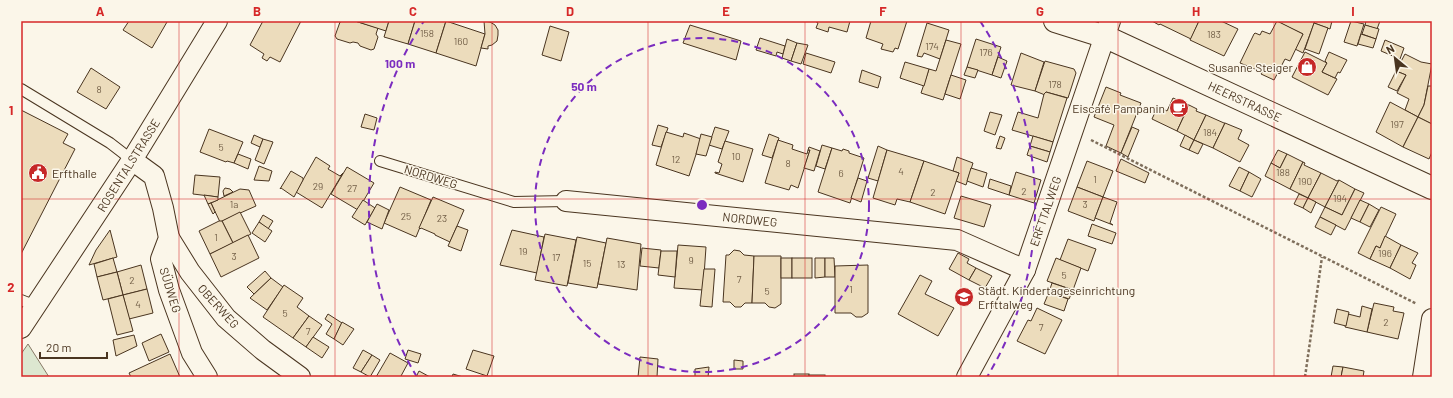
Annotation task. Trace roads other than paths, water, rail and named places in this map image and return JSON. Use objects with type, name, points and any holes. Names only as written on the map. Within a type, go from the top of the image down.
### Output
[{"type":"main road","name":"HEERSTRASSE","points":[[1055,21],[1108,29],[1432,188]]},
{"type":"street","name":"ROSENTALSTRASSE","points":[[21,328],[28,303],[132,160],[217,21]]},
{"type":"street","name":"ERFTTALWEG","points":[[967,377],[1025,270],[1108,29]]},
{"type":"street","points":[[132,160],[154,176],[163,208],[169,238]]},
{"type":"street","name":"NORDWEG","points":[[566,201],[957,240],[1025,270]]},
{"type":"street","name":"SÜDWEG","points":[[169,238],[161,259],[169,290],[192,353],[207,377]]},
{"type":"street","name":"OBERWEG","points":[[169,238],[190,272],[226,318],[263,350],[300,377]]},
{"type":"street","points":[[1423,377],[1432,319]]},
{"type":"lane","points":[[21,89],[110,144],[132,160]]},
{"type":"lane","name":"NORDWEG","points":[[380,160],[514,202],[566,201]]},
{"type":"place","name":"Susanne Steiger","points":[[1307,67]]},
{"type":"place","name":"Eiscafé Pampanin","points":[[1179,108]]},
{"type":"place","name":"Erfthalle","points":[[38,173]]},
{"type":"place","name":"Städt. Kindertageseinrichtung Erfttalweg","points":[[964,297]]}]
